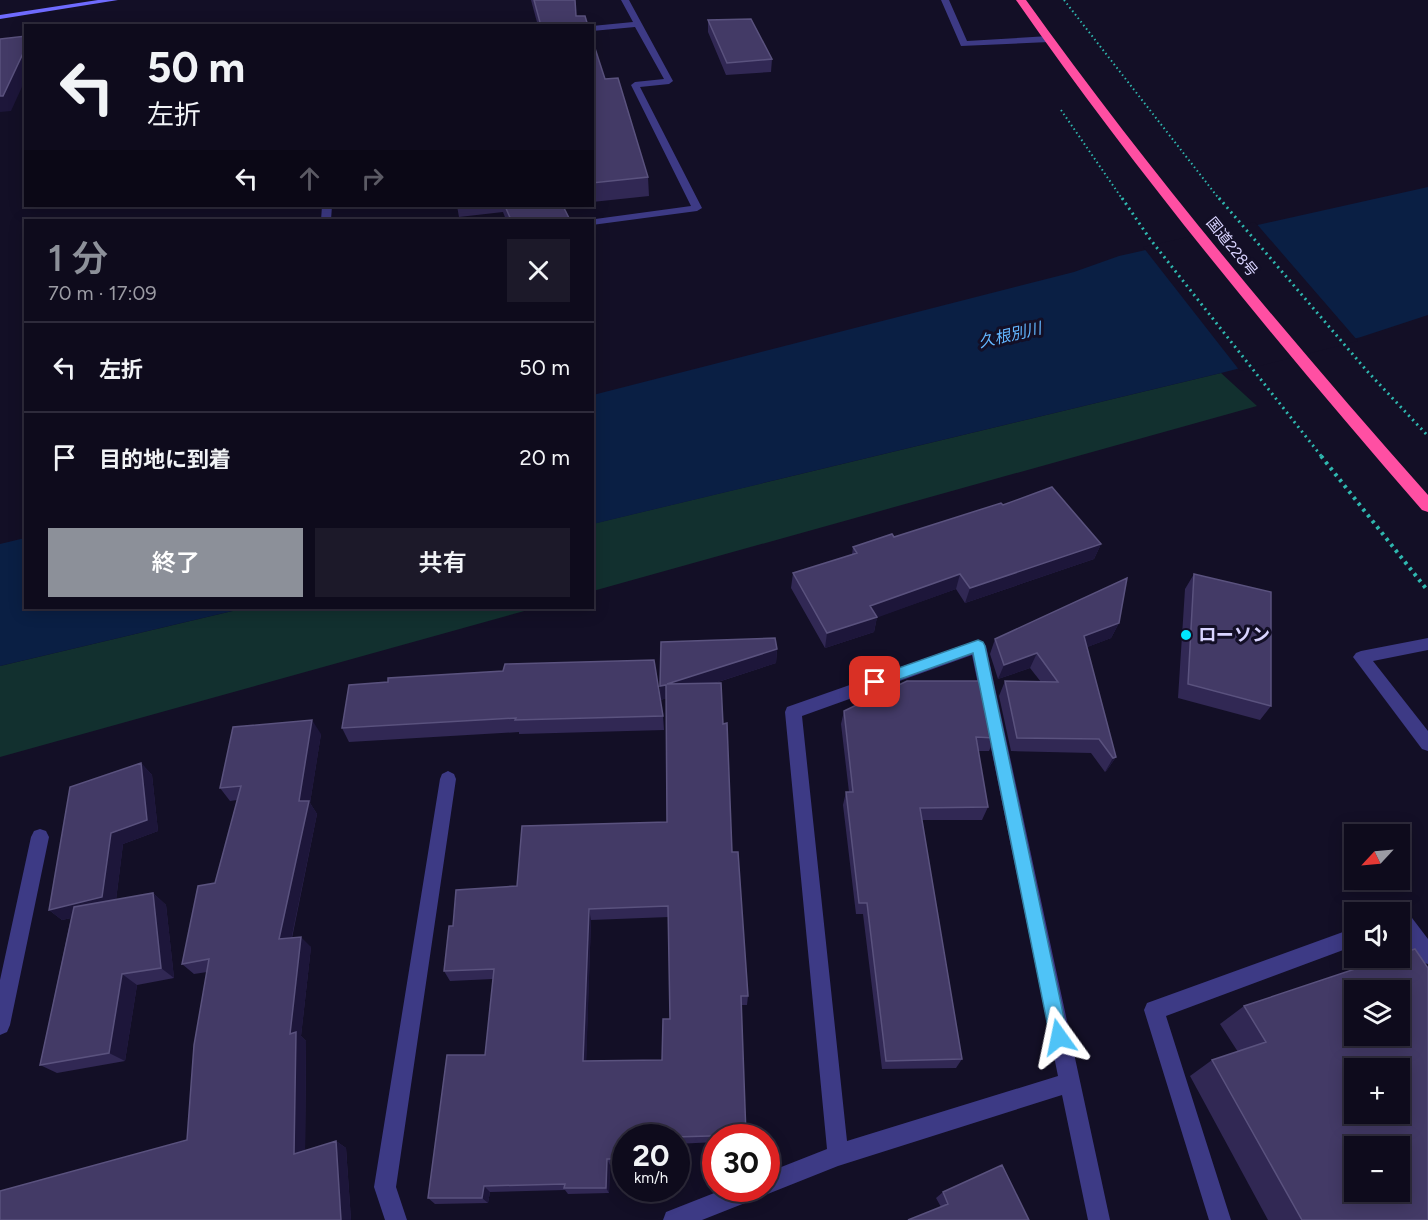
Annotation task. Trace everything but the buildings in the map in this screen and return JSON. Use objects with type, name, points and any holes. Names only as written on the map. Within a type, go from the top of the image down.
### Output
[{"type":"highway","name":"国道228号","points":[[1021,0],[1048,39],[1195,230],[1321,384],[1428,506]]},
{"type":"street","points":[[0,17],[114,0]]},
{"type":"street","points":[[594,222],[698,208],[635,85],[669,81],[625,0]]},
{"type":"street","points":[[945,0],[964,44],[1048,39]]},
{"type":"street","points":[[594,29],[638,24]]},
{"type":"street","points":[[1428,644],[1361,657],[1428,744]]},
{"type":"street","points":[[838,1155],[793,712],[978,646],[1068,1083],[1099,1220]]},
{"type":"street","points":[[396,1220],[385,1187],[448,779]]},
{"type":"street","points":[[0,1025],[4,986],[40,837]]},
{"type":"street","points":[[1410,931],[1428,955]]},
{"type":"street","points":[[1220,1220],[1154,1010],[1344,941]]},
{"type":"street","points":[[780,1178],[838,1155],[1068,1083]]},
{"type":"street","points":[[674,1220],[720,1202]]},
{"type":"path","points":[[1064,0],[1237,222],[1367,371],[1428,436]]},
{"type":"path","points":[[1055,101],[1150,239],[1428,591]]},
{"type":"green space","points":[[1221,373],[1257,406],[594,591],[594,524]]},
{"type":"green space","points":[[241,609],[531,609],[0,757],[0,666]]},
{"type":"water","name":"久根別川","points":[[1428,187],[1428,315],[1361,337],[1221,373],[594,524],[594,395],[1074,272],[1119,256]]},
{"type":"water","points":[[24,538],[24,609],[241,609],[0,666],[0,544]]},
{"type":"pier","points":[[1255,222],[1358,341],[1240,371],[1143,247]]},
{"type":"place","name":"ローソン","points":[[1186,635]]},
{"type":"route","points":[[875,682],[978,646],[1059,1037]]}]
